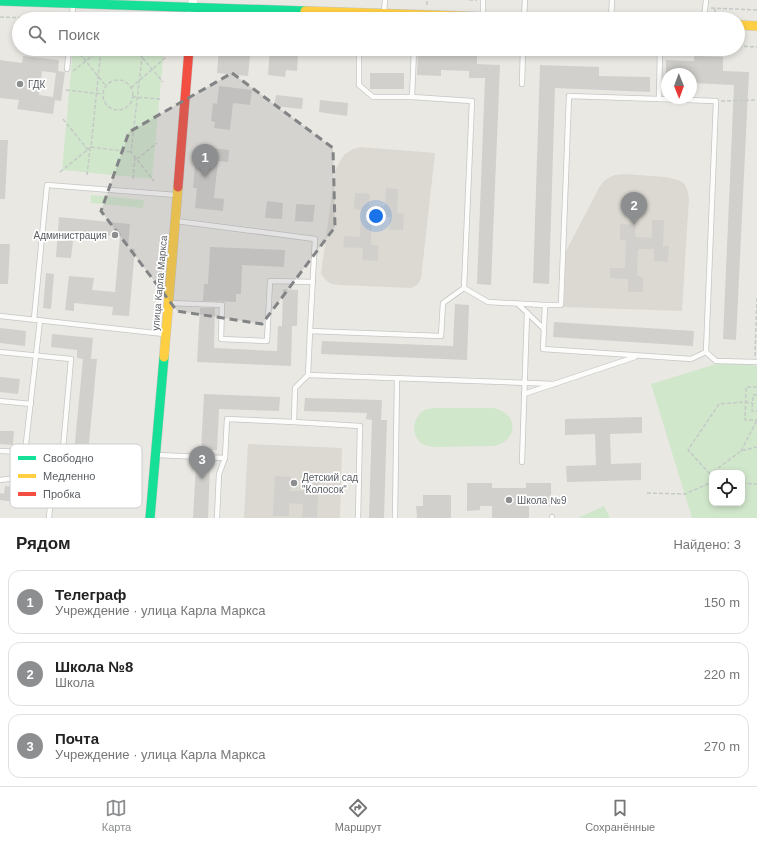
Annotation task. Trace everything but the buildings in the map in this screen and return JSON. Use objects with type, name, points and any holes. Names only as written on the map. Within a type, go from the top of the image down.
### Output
[{"type":"street","points":[[0,0],[62,1],[73,3],[192,4],[304,12]]},
{"type":"street","points":[[745,25],[757,26]]},
{"type":"street","name":"улица Карла Маркса","points":[[150,518],[188,56]]},
{"type":"lane","points":[[384,12],[385,0]]},
{"type":"lane","points":[[483,0],[483,12]]},
{"type":"lane","points":[[524,0],[524,12]]},
{"type":"lane","points":[[611,12],[612,0]]},
{"type":"lane","points":[[704,12],[706,0]]},
{"type":"lane","points":[[72,12],[73,3]]},
{"type":"lane","points":[[68,72],[69,56]]},
{"type":"lane","points":[[359,56],[358,85],[373,96],[472,100],[464,288]]},
{"type":"lane","points":[[412,97],[414,56]]},
{"type":"lane","points":[[522,84],[523,56]]},
{"type":"lane","points":[[659,99],[660,56]]},
{"type":"lane","points":[[464,288],[488,302],[561,305],[569,96],[716,101],[706,352]]},
{"type":"lane","points":[[34,319],[47,185],[177,196]]},
{"type":"lane","points":[[175,221],[315,239],[308,375],[295,388],[294,422]]},
{"type":"lane","points":[[169,303],[222,305],[221,339],[267,341],[270,281],[313,282]]},
{"type":"lane","points":[[310,330],[441,336],[442,303],[464,288]]},
{"type":"lane","points":[[517,304],[544,329]]},
{"type":"lane","points":[[545,305],[543,350],[691,359],[706,352]]},
{"type":"lane","points":[[522,462],[527,313]]},
{"type":"lane","points":[[0,316],[166,334]]},
{"type":"lane","points":[[26,444],[40,320]]},
{"type":"lane","points":[[0,352],[71,359],[63,444]]},
{"type":"lane","points":[[706,352],[716,360],[756,362]]},
{"type":"lane","points":[[524,394],[639,356]]},
{"type":"lane","points":[[308,375],[555,384]]},
{"type":"lane","points":[[395,518],[397,378]]},
{"type":"lane","points":[[0,402],[30,404]]},
{"type":"lane","points":[[217,518],[219,474],[225,458],[226,419],[360,426],[358,518]]},
{"type":"lane","points":[[0,451],[10,451]]},
{"type":"lane","points":[[156,455],[225,458]]},
{"type":"lane","points":[[0,480],[10,479]]},
{"type":"lane","points":[[49,518],[50,508]]},
{"type":"path","points":[[705,9],[757,10]]},
{"type":"path","points":[[0,17],[12,17]]},
{"type":"path","points":[[745,46],[757,47]]},
{"type":"path","points":[[81,56],[106,86]]},
{"type":"path","points":[[68,72],[92,56]]},
{"type":"path","points":[[87,174],[100,56]]},
{"type":"path","points":[[142,57],[163,82]]},
{"type":"path","points":[[131,152],[142,57]]},
{"type":"path","points":[[131,88],[166,57]]},
{"type":"path","points":[[118,80],[124,82],[131,88],[132,97],[130,104],[126,108],[120,110],[109,107],[105,103],[103,97],[106,86],[110,82],[118,80]]},
{"type":"path","points":[[66,90],[103,94]]},
{"type":"path","points":[[132,97],[162,99]]},
{"type":"path","points":[[716,101],[757,100]]},
{"type":"path","points":[[63,119],[89,148],[131,152],[154,181]]},
{"type":"path","points":[[133,179],[136,158],[156,143]]},
{"type":"path","points":[[60,172],[89,148]]},
{"type":"path","points":[[756,362],[757,297]]},
{"type":"path","points":[[741,451],[757,420],[745,420],[746,387],[757,387]]},
{"type":"path","points":[[757,395],[753,395],[752,403],[752,410],[757,411]]},
{"type":"path","points":[[709,473],[688,450],[719,404],[745,402],[752,403]]},
{"type":"path","points":[[715,470],[741,451],[757,447]]},
{"type":"path","points":[[646,493],[685,494],[709,483]]},
{"type":"path","points":[[745,483],[757,484]]},
{"type":"highlighted area","points":[[232,73],[333,148],[335,227],[262,324],[177,311],[101,211],[129,132]]},
{"type":"shaded area","points":[[361,147],[435,153],[421,279],[417,285],[411,288],[332,284],[324,278],[321,273],[335,172],[345,154],[353,149]]},
{"type":"shaded area","points":[[624,174],[665,177],[678,180],[684,183],[687,189],[689,198],[682,311],[564,307],[566,251],[600,186],[610,177]]},
{"type":"shaded area","name":"Детский сад \"Колосок\"","points":[[248,444],[342,448],[340,518],[244,518]]},
{"type":"green space","points":[[72,56],[163,56],[152,179],[62,170]]},
{"type":"green space","points":[[91,195],[144,200],[143,208],[91,203]]},
{"type":"green space","points":[[729,360],[757,366],[757,518],[692,518],[651,384]]},
{"type":"green space","points":[[433,408],[493,408],[508,415],[513,427],[512,433],[502,443],[494,446],[433,447],[424,445],[417,439],[414,427],[416,419],[422,412]]},
{"type":"green space","points":[[604,506],[610,518],[578,518]]},
{"type":"traffic: fast","points":[[0,1],[305,11]]},
{"type":"traffic: fast","points":[[150,518],[164,357]]},
{"type":"traffic: slow","points":[[305,11],[336,12]]},
{"type":"traffic: slow","points":[[745,25],[757,26]]},
{"type":"traffic: slow","points":[[164,357],[178,187]]},
{"type":"traffic: jam","points":[[178,187],[188,56]]},
{"type":"place","name":"ГДК","points":[[20,84]]},
{"type":"place","name":"Телеграф","points":[[205,177]]},
{"type":"place","name":"Школа №8","points":[[634,225]]},
{"type":"place","name":"Администрация","points":[[115,235]]},
{"type":"place","name":"Почта","points":[[202,479]]},
{"type":"place","name":"Детский сад \"Колосок\"","points":[[294,483]]},
{"type":"place","name":"Школа №9","points":[[509,500]]}]
